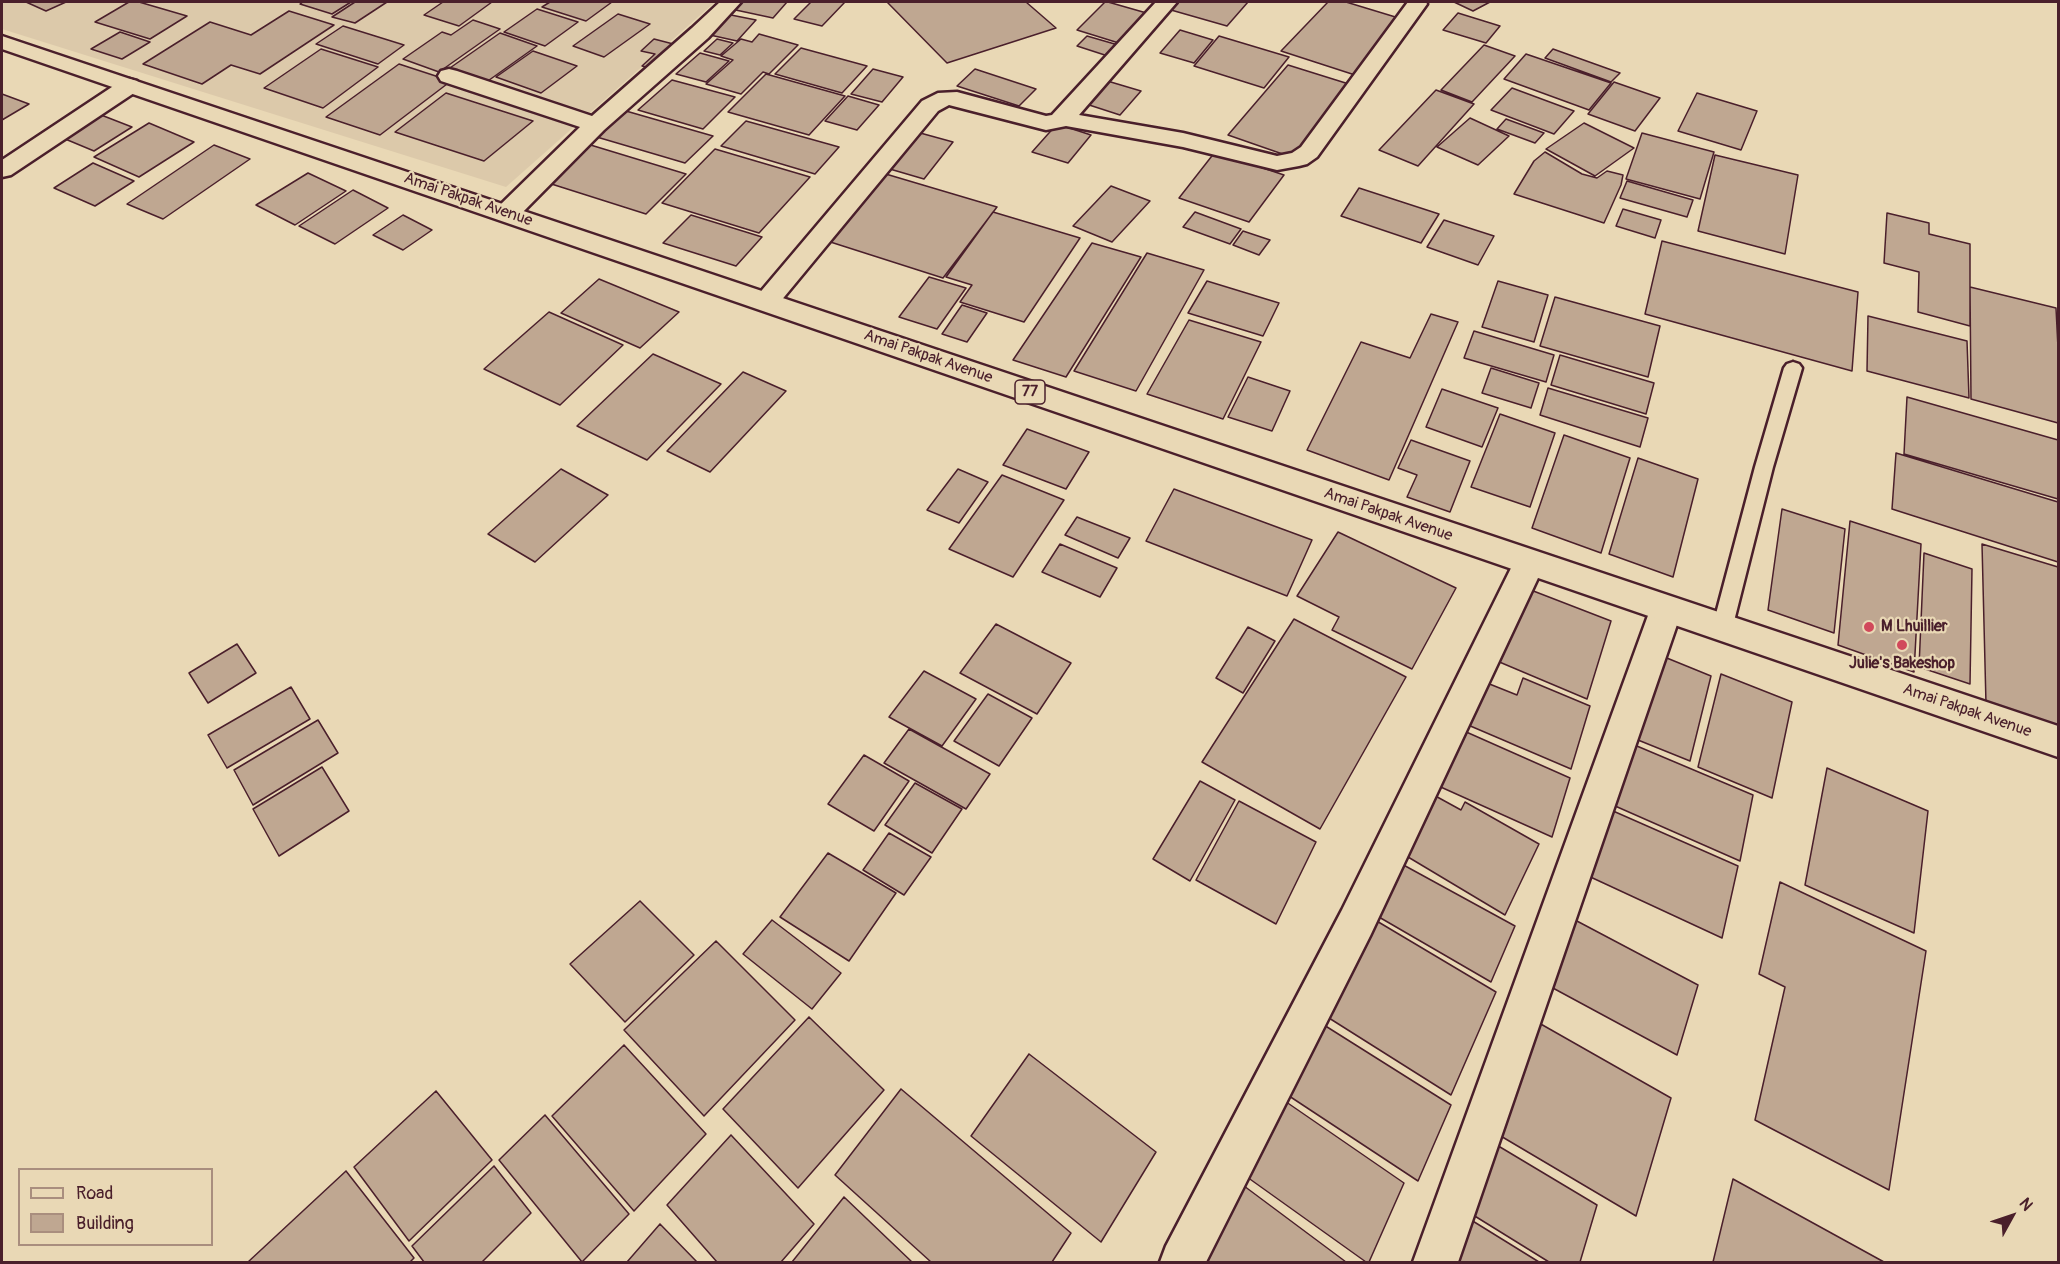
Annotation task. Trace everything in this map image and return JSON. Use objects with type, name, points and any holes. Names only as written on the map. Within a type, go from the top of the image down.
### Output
[{"type":"main road","points":[[507,213],[596,125],[700,33],[731,2]]},
{"type":"main road","points":[[1063,119],[1167,2]]},
{"type":"main road","points":[[766,302],[930,106],[946,98],[1046,123],[1063,119],[1183,140],[1277,163],[1299,159],[1309,152],[1417,4]]},
{"type":"main road","name":"Amai Pakpak Avenue","points":[[2,42],[2058,742]]},
{"type":"main road","points":[[449,76],[596,125]]},
{"type":"main road","points":[[2,170],[129,86]]},
{"type":"main road","points":[[1182,1263],[1356,923],[1529,563]]},
{"type":"main road","points":[[1435,1263],[1666,610]]},
{"type":"lane","points":[[1722,628],[1764,467],[1793,368]]},
{"type":"shaded area","points":[[2,2],[715,2],[506,187],[2,29]]},
{"type":"building","points":[[26,2],[66,2],[46,11]]},
{"type":"building","points":[[129,2],[139,2],[187,16],[150,39],[95,22]]},
{"type":"building","points":[[303,2],[351,2],[332,14],[300,4]]},
{"type":"building","points":[[355,2],[387,2],[355,23],[332,17]]},
{"type":"building","points":[[443,2],[492,2],[459,26],[424,15]]},
{"type":"building","points":[[550,2],[612,2],[586,21],[542,7]]},
{"type":"building","points":[[738,2],[787,2],[773,18],[731,9]]},
{"type":"building","points":[[811,2],[845,2],[822,26],[794,19]]},
{"type":"building","points":[[887,2],[1026,2],[1056,28],[947,63]]},
{"type":"building","points":[[1105,2],[1150,14],[1122,44],[1077,30]]},
{"type":"building","points":[[1170,2],[1248,2],[1227,26],[1164,8]]},
{"type":"building","points":[[1328,2],[1346,2],[1402,19],[1355,75],[1281,51]]},
{"type":"building","points":[[1454,2],[1490,2],[1473,11]]},
{"type":"building","points":[[537,9],[578,22],[545,46],[504,32]]},
{"type":"building","points":[[289,11],[334,25],[260,74],[231,65],[202,84],[143,64],[210,22],[251,35]]},
{"type":"building","points":[[721,13],[756,20],[737,41],[701,33]]},
{"type":"building","points":[[1458,13],[1500,26],[1486,43],[1443,30]]},
{"type":"building","points":[[618,14],[650,24],[604,57],[573,46]]},
{"type":"building","points":[[473,20],[500,29],[439,72],[403,59],[442,32],[451,35]]},
{"type":"building","points":[[343,26],[404,45],[378,64],[316,44]]},
{"type":"building","points":[[1180,30],[1213,40],[1194,63],[1160,53]]},
{"type":"building","points":[[120,32],[150,42],[122,59],[91,49]]},
{"type":"building","points":[[500,33],[537,46],[485,83],[447,70]]},
{"type":"building","points":[[759,34],[798,45],[769,74],[763,72],[741,94],[706,84],[733,60],[721,56],[741,39],[752,42]]},
{"type":"building","points":[[1087,36],[1125,47],[1114,58],[1077,46]]},
{"type":"building","points":[[1219,36],[1289,57],[1264,88],[1194,66]]},
{"type":"building","points":[[654,39],[681,46],[655,69],[642,66],[655,54],[641,51]]},
{"type":"building","points":[[717,39],[733,43],[720,55],[704,51]]},
{"type":"building","points":[[1484,45],[1515,56],[1472,102],[1441,90]]},
{"type":"building","points":[[801,48],[867,66],[842,93],[775,74]]},
{"type":"building","points":[[321,49],[378,67],[323,108],[264,88]]},
{"type":"building","points":[[1553,49],[1620,73],[1611,82],[1545,58]]},
{"type":"building","points":[[533,51],[577,66],[541,93],[496,77]]},
{"type":"building","points":[[700,53],[729,61],[706,82],[676,74]]},
{"type":"building","points":[[1526,54],[1611,83],[1589,110],[1504,79]]},
{"type":"building","points":[[399,64],[451,81],[380,135],[326,117]]},
{"type":"building","points":[[1288,65],[1352,85],[1294,158],[1228,135]]},
{"type":"building","points":[[873,69],[903,77],[882,102],[851,94]]},
{"type":"building","points":[[975,69],[1036,89],[1019,106],[957,86]]},
{"type":"building","points":[[766,74],[845,96],[809,135],[728,112]]},
{"type":"building","points":[[672,80],[735,97],[703,129],[638,110]]},
{"type":"building","points":[[1104,80],[1141,91],[1120,115],[1083,103]]},
{"type":"building","points":[[1614,82],[1660,98],[1635,131],[1588,114]]},
{"type":"building","points":[[1512,88],[1574,111],[1554,134],[1491,110]]},
{"type":"building","points":[[1436,90],[1474,104],[1418,166],[1379,150]]},
{"type":"building","points":[[446,93],[533,121],[484,161],[395,132]]},
{"type":"building","points":[[1697,93],[1757,111],[1741,150],[1678,131]]},
{"type":"building","points":[[2,94],[29,104],[2,120]]},
{"type":"building","points":[[848,96],[879,105],[857,130],[825,121]]},
{"type":"building","points":[[619,109],[713,136],[685,163],[590,135]]},
{"type":"building","points":[[96,113],[132,127],[94,151],[58,136]]},
{"type":"building","points":[[1470,118],[1509,136],[1478,165],[1437,147]]},
{"type":"building","points":[[1506,119],[1544,133],[1535,143],[1497,129]]},
{"type":"building","points":[[746,121],[839,147],[815,174],[721,146]]},
{"type":"building","points":[[149,123],[194,142],[139,177],[94,157]]},
{"type":"building","points":[[1584,123],[1634,148],[1595,176],[1546,149]]},
{"type":"building","points":[[1057,124],[1091,135],[1068,163],[1032,152]]},
{"type":"building","points":[[913,131],[953,142],[924,179],[883,167]]},
{"type":"building","points":[[1642,133],[1714,152],[1700,199],[1626,179]]},
{"type":"building","points":[[584,143],[686,174],[646,214],[542,181]]},
{"type":"building","points":[[214,145],[250,159],[163,219],[127,204]]},
{"type":"building","points":[[715,149],[810,177],[759,233],[662,203]]},
{"type":"building","points":[[1215,152],[1284,175],[1249,222],[1179,198]]},
{"type":"building","points":[[1545,152],[1582,174],[1597,178],[1607,171],[1623,175],[1621,185],[1604,223],[1514,194],[1534,161]]},
{"type":"building","points":[[1715,155],[1798,175],[1785,254],[1698,231]]},
{"type":"building","points":[[93,163],[134,181],[95,206],[54,188]]},
{"type":"building","points":[[879,172],[997,207],[943,278],[821,239]]},
{"type":"building","points":[[308,173],[346,191],[295,225],[256,205]]},
{"type":"building","points":[[1627,181],[1693,200],[1687,217],[1620,198]]},
{"type":"building","points":[[1111,186],[1150,201],[1112,242],[1073,226]]},
{"type":"building","points":[[1359,188],[1439,214],[1421,243],[1341,216]]},
{"type":"building","points":[[353,190],[388,208],[335,244],[299,226]]},
{"type":"building","points":[[1623,209],[1661,220],[1655,238],[1616,226]]},
{"type":"building","points":[[993,212],[1080,238],[1024,322],[960,302],[972,285],[946,277]]},
{"type":"building","points":[[1195,212],[1241,229],[1230,244],[1183,227]]},
{"type":"building","points":[[1887,213],[1929,223],[1929,234],[1970,244],[1970,326],[1918,312],[1919,272],[1884,263]]},
{"type":"building","points":[[403,215],[432,230],[403,250],[373,235]]},
{"type":"building","points":[[691,215],[762,237],[736,266],[663,243]]},
{"type":"building","points":[[1444,220],[1494,236],[1478,265],[1427,247]]},
{"type":"building","points":[[1243,231],[1270,240],[1259,255],[1233,245]]},
{"type":"building","points":[[1662,241],[1858,292],[1852,371],[1645,314]]},
{"type":"building","points":[[1092,243],[1141,257],[1066,377],[1013,360]]},
{"type":"building","points":[[1147,253],[1204,270],[1136,391],[1074,371]]},
{"type":"building","points":[[929,277],[966,288],[937,329],[899,317]]},
{"type":"building","points":[[599,279],[679,312],[640,348],[561,313]]},
{"type":"building","points":[[1207,281],[1279,303],[1263,336],[1188,313]]},
{"type":"building","points":[[1498,281],[1548,295],[1534,342],[1482,327]]},
{"type":"building","points":[[1970,287],[2056,308],[2058,423],[1971,399]]},
{"type":"building","points":[[1555,297],[1660,326],[1648,377],[1540,346]]},
{"type":"building","points":[[962,305],[987,313],[967,342],[942,334]]},
{"type":"building","points":[[549,312],[623,345],[560,405],[484,369]]},
{"type":"building","points":[[1431,314],[1458,322],[1389,480],[1307,450],[1361,342],[1410,358]]},
{"type":"building","points":[[1868,316],[1967,341],[1969,398],[1867,371]]},
{"type":"building","points":[[1189,320],[1261,342],[1223,419],[1147,394]]},
{"type":"building","points":[[1474,331],[1554,355],[1546,382],[1464,358]]},
{"type":"building","points":[[653,354],[721,384],[647,460],[577,426]]},
{"type":"building","points":[[1560,355],[1654,383],[1646,414],[1551,385]]},
{"type":"building","points":[[1491,368],[1539,383],[1531,408],[1482,393]]},
{"type":"building","points":[[743,372],[786,391],[710,472],[667,451]]},
{"type":"building","points":[[1248,377],[1290,391],[1272,431],[1228,417]]},
{"type":"building","points":[[1548,388],[1648,418],[1640,447],[1540,415]]},
{"type":"building","points":[[1442,389],[1498,408],[1482,447],[1426,427]]},
{"type":"building","points":[[1907,397],[2058,440],[2058,499],[1904,454]]},
{"type":"building","points":[[1500,414],[1555,433],[1530,507],[1471,487]]},
{"type":"building","points":[[1027,429],[1089,452],[1066,489],[1003,465]]},
{"type":"building","points":[[1564,435],[1630,458],[1601,553],[1532,528]]},
{"type":"building","points":[[1411,440],[1470,461],[1450,512],[1407,497],[1417,475],[1398,468]]},
{"type":"building","points":[[1896,453],[2058,502],[2058,562],[1892,509]]},
{"type":"building","points":[[1638,458],[1698,479],[1673,577],[1609,554]]},
{"type":"building","points":[[561,469],[608,495],[535,562],[488,534]]},
{"type":"building","points":[[958,469],[988,482],[959,523],[927,510]]},
{"type":"building","points":[[1002,475],[1064,500],[1013,577],[949,549]]},
{"type":"building","points":[[1174,489],[1312,540],[1287,596],[1146,541]]},
{"type":"building","points":[[1782,509],[1845,529],[1834,633],[1768,610]]},
{"type":"building","points":[[1077,517],[1130,538],[1118,558],[1065,535]]},
{"type":"building","points":[[1850,521],[1921,544],[1914,672],[1838,645]]},
{"type":"building","points":[[1338,532],[1456,588],[1412,669],[1332,630],[1339,617],[1297,596]]},
{"type":"building","points":[[1060,544],[1117,568],[1100,597],[1042,572]]},
{"type":"building","points":[[1982,544],[2058,567],[2058,727],[1986,704]]},
{"type":"building","points":[[1924,553],[1972,569],[1970,684],[1919,667]]},
{"type":"building","points":[[1523,587],[1611,621],[1587,699],[1497,661]]},
{"type":"building","points":[[1294,619],[1406,677],[1320,829],[1202,762]]},
{"type":"building","points":[[996,624],[1071,663],[1037,714],[960,673]]},
{"type":"building","points":[[1248,627],[1275,641],[1243,693],[1216,678]]},
{"type":"building","points":[[237,644],[256,673],[208,703],[189,673]]},
{"type":"building","points":[[1657,654],[1711,676],[1690,761],[1633,738]]},
{"type":"building","points":[[924,671],[976,699],[942,746],[889,717]]},
{"type":"building","points":[[1721,674],[1792,702],[1772,798],[1698,767]]},
{"type":"building","points":[[1523,678],[1590,706],[1571,769],[1461,722],[1477,679],[1517,695]]},
{"type":"building","points":[[291,687],[310,719],[227,768],[208,735]]},
{"type":"building","points":[[988,694],[1032,718],[999,766],[954,741]]},
{"type":"building","points":[[318,720],[338,753],[253,805],[234,770]]},
{"type":"building","points":[[1455,727],[1570,778],[1552,837],[1434,784]]},
{"type":"building","points":[[909,729],[990,774],[966,809],[884,763]]},
{"type":"building","points":[[1625,741],[1753,795],[1740,861],[1606,802]]},
{"type":"building","points":[[864,755],[909,781],[874,831],[828,804]]},
{"type":"building","points":[[322,767],[349,811],[279,856],[253,809]]},
{"type":"building","points":[[1827,768],[1928,811],[1914,933],[1805,885]]},
{"type":"building","points":[[1200,781],[1235,800],[1190,881],[1153,859]]},
{"type":"building","points":[[915,783],[962,809],[932,853],[885,825]]},
{"type":"building","points":[[1430,793],[1461,810],[1465,802],[1539,844],[1505,915],[1398,851]]},
{"type":"building","points":[[1239,801],[1316,842],[1276,924],[1196,880]]},
{"type":"building","points":[[1604,807],[1738,866],[1722,938],[1584,874]]},
{"type":"building","points":[[889,833],[931,857],[904,895],[863,870]]},
{"type":"building","points":[[828,853],[896,893],[849,961],[780,917]]},
{"type":"building","points":[[1398,862],[1515,926],[1491,982],[1372,913]]},
{"type":"building","points":[[1780,882],[1926,951],[1889,1190],[1755,1120],[1785,987],[1759,974]]},
{"type":"building","points":[[640,901],[694,955],[625,1022],[570,964]]},
{"type":"building","points":[[1370,917],[1496,992],[1451,1095],[1321,1013]]},
{"type":"building","points":[[772,920],[841,973],[812,1009],[743,954]]},
{"type":"building","points":[[1575,920],[1698,985],[1677,1055],[1551,987]]},
{"type":"building","points":[[716,941],[795,1020],[704,1116],[624,1030]]},
{"type":"building","points":[[809,1017],[884,1090],[798,1188],[723,1109]]},
{"type":"building","points":[[1316,1020],[1451,1105],[1418,1181],[1280,1090]]},
{"type":"building","points":[[1539,1023],[1671,1098],[1636,1216],[1499,1135]]},
{"type":"building","points":[[624,1045],[706,1134],[634,1211],[552,1116]]},
{"type":"building","points":[[1029,1054],[1156,1152],[1101,1242],[971,1136]]},
{"type":"building","points":[[901,1089],[1071,1233],[1052,1262],[931,1262],[835,1175]]},
{"type":"building","points":[[436,1091],[492,1160],[409,1241],[354,1167]]},
{"type":"building","points":[[1279,1097],[1404,1183],[1369,1262],[1240,1172]]},
{"type":"building","points":[[545,1115],[629,1214],[582,1262],[499,1160]]},
{"type":"building","points":[[731,1135],[814,1224],[781,1262],[717,1262],[667,1205]]},
{"type":"building","points":[[1490,1141],[1597,1205],[1580,1262],[1549,1262],[1465,1210]]},
{"type":"building","points":[[494,1166],[531,1213],[482,1262],[424,1262],[412,1246]]},
{"type":"building","points":[[346,1171],[414,1258],[410,1262],[248,1262]]},
{"type":"building","points":[[1733,1179],[1884,1262],[1713,1262]]},
{"type":"building","points":[[1236,1180],[1346,1262],[1189,1262]]},
{"type":"building","points":[[844,1197],[912,1262],[792,1262]]},
{"type":"building","points":[[1463,1215],[1539,1262],[1446,1262]]},
{"type":"building","points":[[660,1224],[697,1262],[627,1262]]},
{"type":"place","name":"M Lhuillier","points":[[1869,627]]},
{"type":"place","name":"Julie's Bakeshop","points":[[1902,645]]}]
